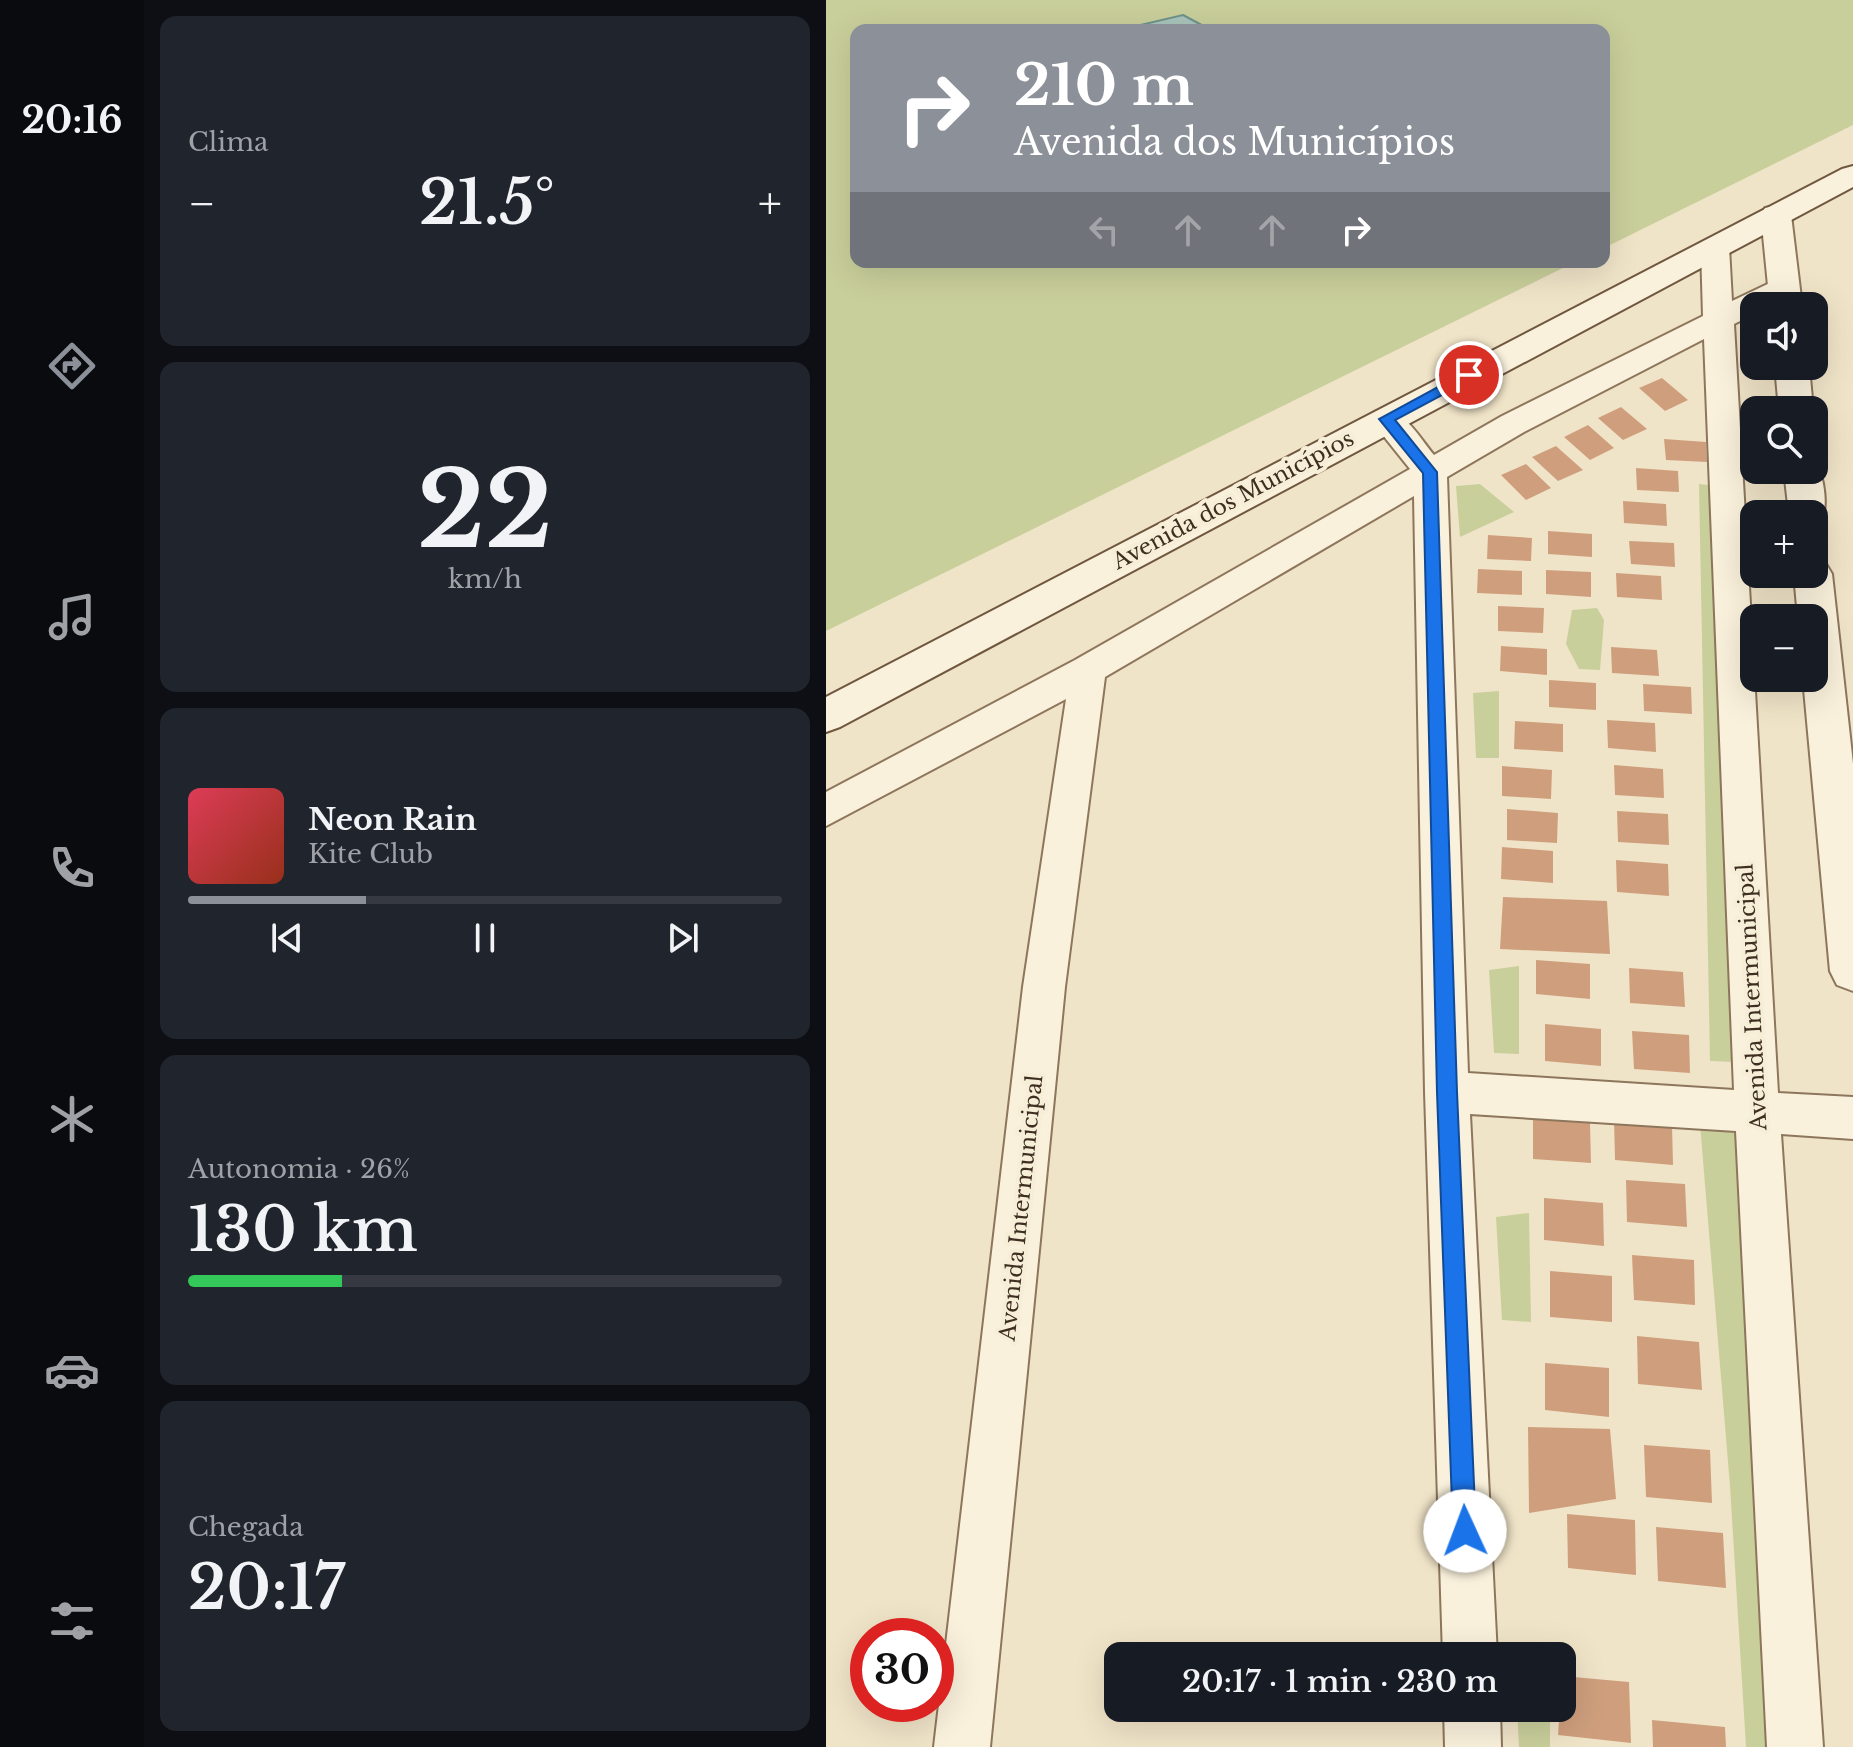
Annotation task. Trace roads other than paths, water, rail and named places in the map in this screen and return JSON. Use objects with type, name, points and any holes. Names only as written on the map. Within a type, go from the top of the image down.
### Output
[{"type":"main road","name":"Avenida dos Municípios","points":[[826,716],[1853,175]]},
{"type":"main road","points":[[1776,215],[1784,292]]},
{"type":"main road","points":[[1814,588],[1853,971]]},
{"type":"street","name":"Avenida Intermunicipal","points":[[1715,247],[1757,1111],[1795,1747]]},
{"type":"street","points":[[826,810],[1088,670],[1513,424],[1718,320],[1740,312]]},
{"type":"street","points":[[1386,419],[1430,472],[1447,1092],[1469,1642]]},
{"type":"street","name":"Avenida Intermunicipal","points":[[962,1747],[1044,987],[1088,670]]},
{"type":"street","points":[[1447,1092],[1853,1118]]},
{"type":"street","points":[[1472,1722],[1473,1747]]},
{"type":"water","points":[[1183,15],[1200,24],[1145,24]]}]
